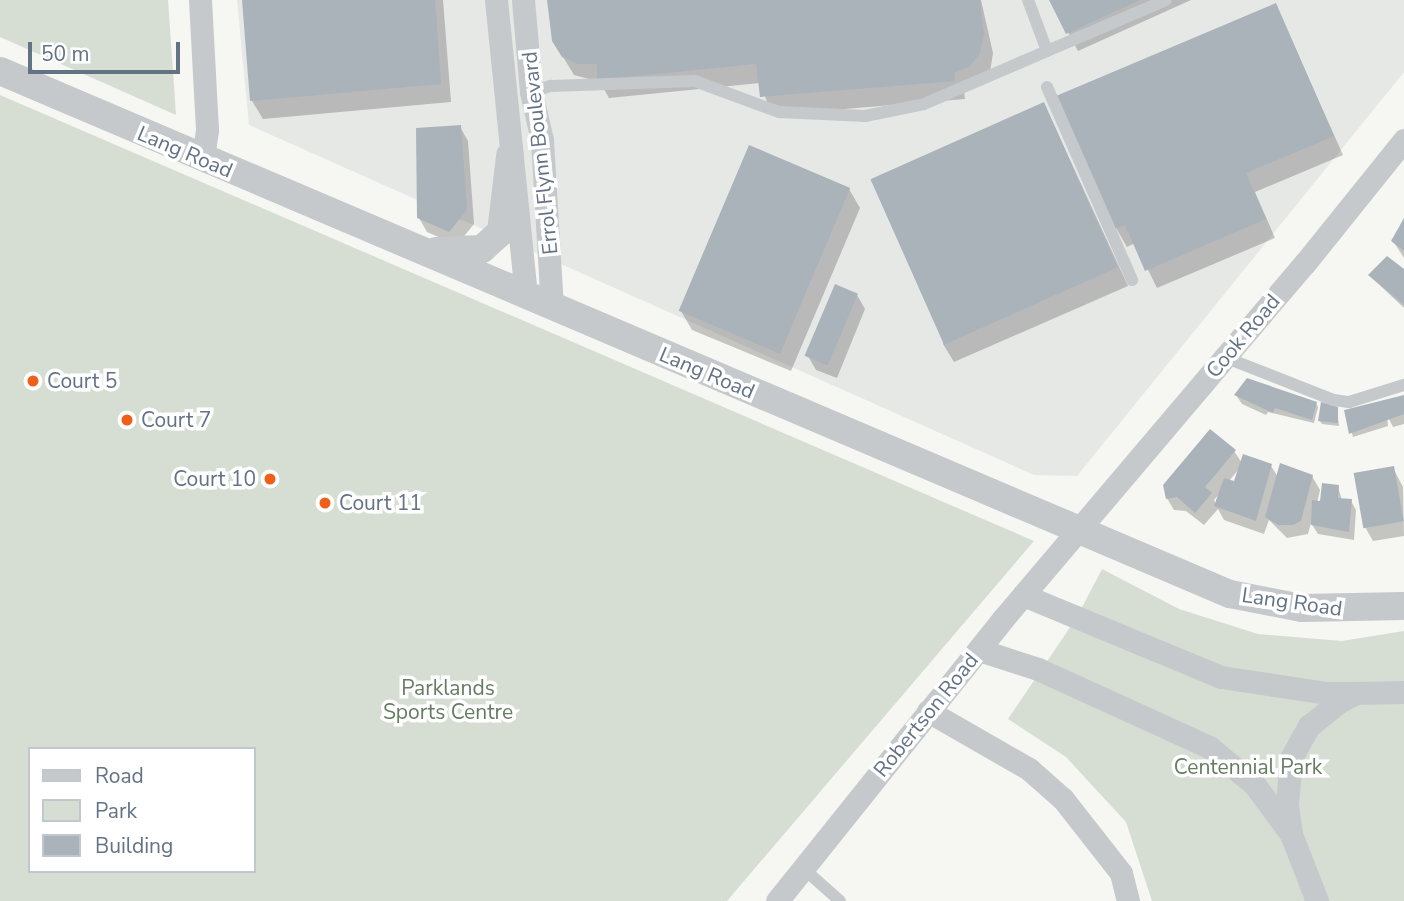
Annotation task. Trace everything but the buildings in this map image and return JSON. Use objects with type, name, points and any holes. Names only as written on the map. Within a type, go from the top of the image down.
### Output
[{"type":"street","points":[[200,0],[207,130],[204,159]]},
{"type":"street","name":"Errol Flynn Boulevard","points":[[496,0],[526,295]]},
{"type":"street","name":"Errol Flynn Boulevard","points":[[523,0],[531,92],[542,140],[552,307]]},
{"type":"street","name":"Lang Road","points":[[8,76],[1230,594],[1261,602],[1340,611],[1404,606]]},
{"type":"street","name":"Cook Road","points":[[1078,530],[1404,140]]},
{"type":"street","points":[[422,251],[472,252],[491,243],[503,226],[510,156]]},
{"type":"street","name":"Robertson Road","points":[[777,901],[928,711],[1078,530]]},
{"type":"street","points":[[1023,595],[1221,677],[1327,693],[1404,692]]},
{"type":"street","points":[[979,650],[1038,669],[1209,747],[1254,784],[1291,834],[1317,901]]},
{"type":"street","points":[[1291,834],[1287,779],[1296,746],[1324,711],[1356,693]]},
{"type":"street","points":[[928,711],[1029,769],[1063,799],[1121,873],[1128,901]]},
{"type":"lane","points":[[1028,0],[1047,51]]},
{"type":"lane","points":[[531,92],[551,86],[695,80],[779,112],[864,116],[924,104],[1166,0]]},
{"type":"lane","points":[[1047,87],[1132,280]]},
{"type":"lane","points":[[1224,357],[1335,400],[1349,402],[1404,385]]},
{"type":"lane","points":[[804,869],[840,901]]},
{"type":"shaded area","points":[[237,0],[1404,0],[1404,72],[1077,476],[1034,475],[249,125]]},
{"type":"green space","points":[[0,0],[168,0],[176,115],[0,37]]},
{"type":"green space","name":"Parklands Sports Centre","points":[[0,95],[1034,541],[727,901],[0,901]]},
{"type":"green space","name":"Centennial Park","points":[[1102,569],[1179,609],[1258,634],[1342,641],[1404,631],[1404,901],[1152,901],[1126,822],[1066,757],[1008,719],[1077,617]]},
{"type":"place","name":"Court 5","points":[[33,381]]},
{"type":"place","name":"Court 7","points":[[127,420]]},
{"type":"place","name":"Court 10","points":[[270,479]]},
{"type":"place","name":"Court 11","points":[[325,503]]}]
